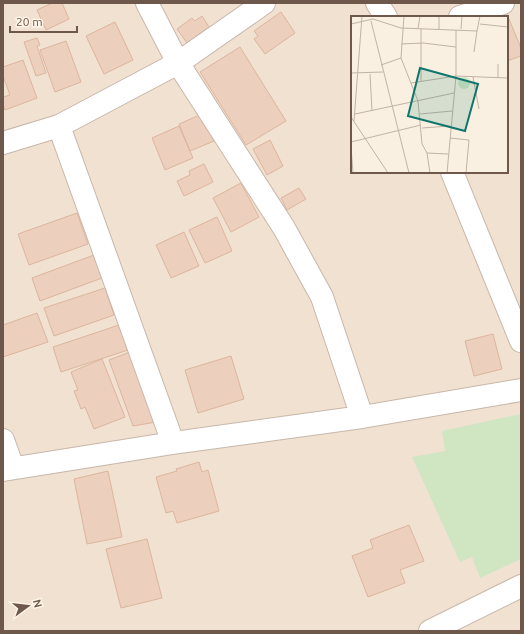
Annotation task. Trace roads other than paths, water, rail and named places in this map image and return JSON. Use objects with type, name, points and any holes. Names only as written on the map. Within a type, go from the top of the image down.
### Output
[{"type":"street","points":[[147,3],[178,63],[284,228],[322,297],[362,417]]},
{"type":"street","points":[[3,143],[59,126],[178,63],[264,3]]},
{"type":"street","points":[[377,3],[385,16]]},
{"type":"street","points":[[463,16],[503,3]]},
{"type":"street","points":[[59,126],[173,443]]},
{"type":"street","points":[[452,173],[521,341]]},
{"type":"street","points":[[3,440],[8,469],[173,443],[362,417],[521,390]]},
{"type":"street","points":[[430,631],[521,586]]}]
